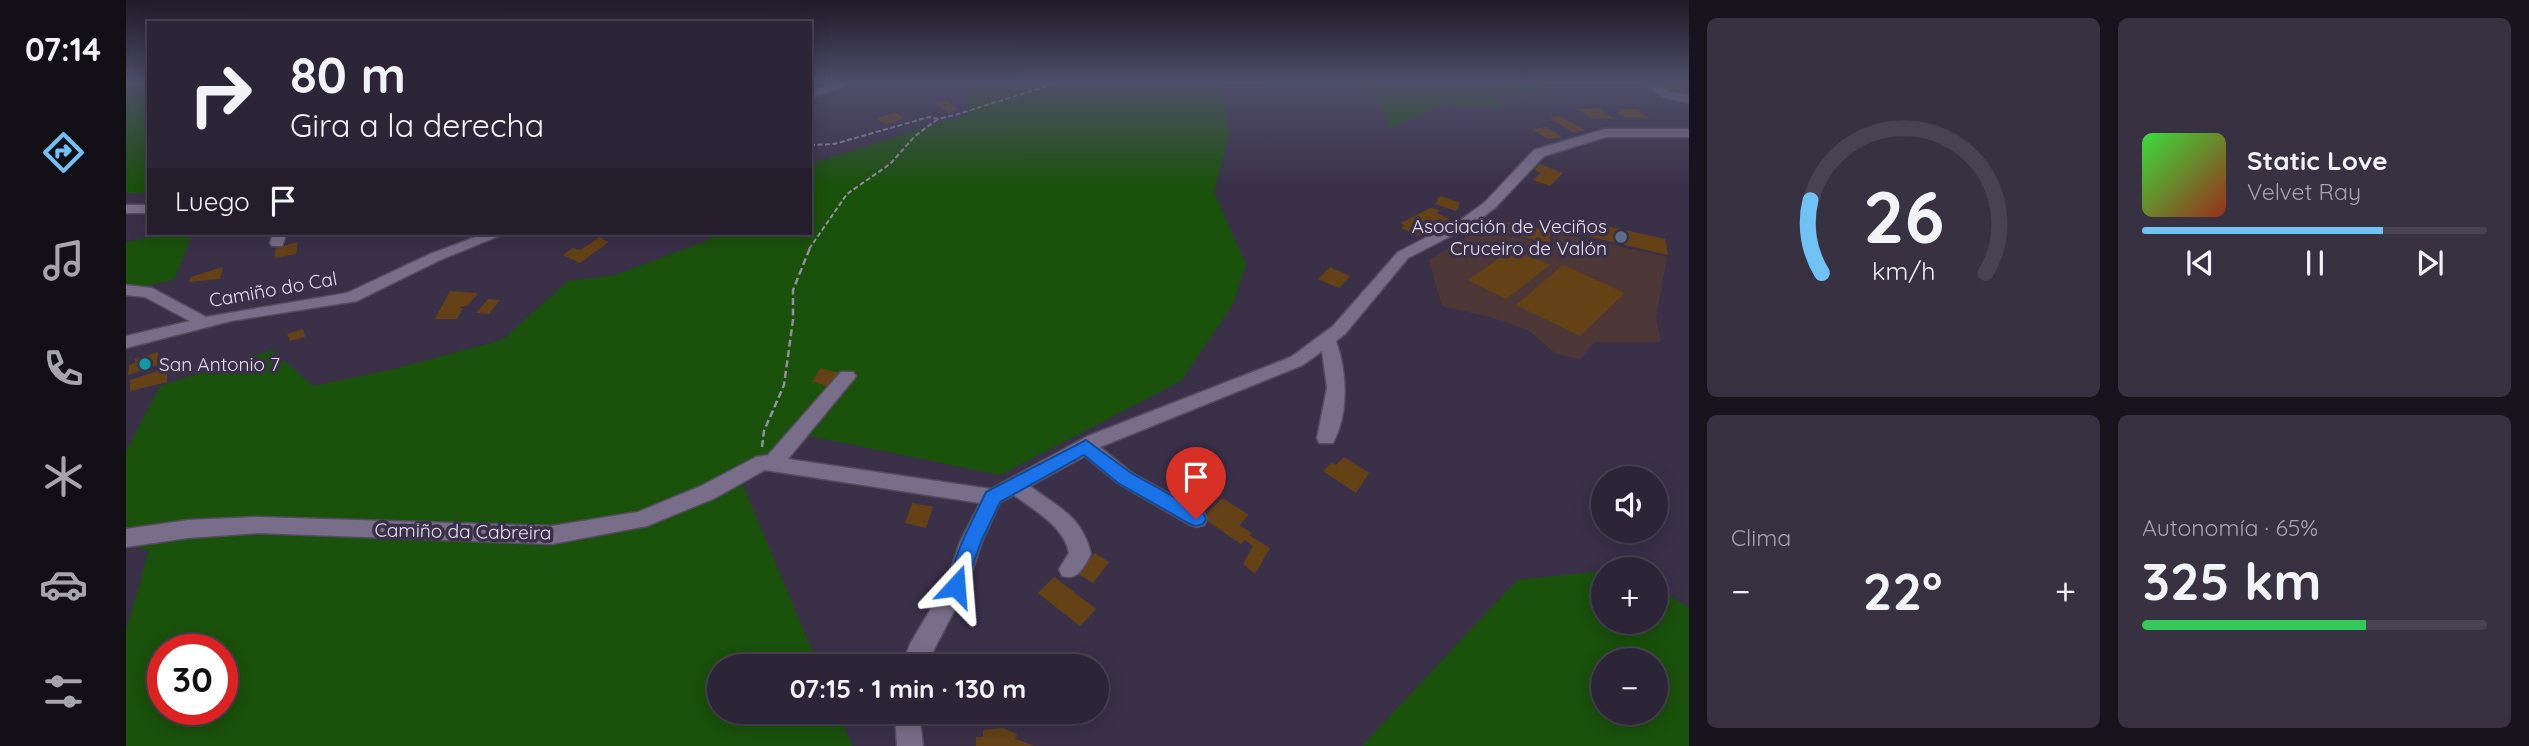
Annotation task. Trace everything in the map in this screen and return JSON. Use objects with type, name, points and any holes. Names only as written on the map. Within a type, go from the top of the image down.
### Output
[{"type":"street","points":[[917,654],[956,586],[971,542],[993,497],[1086,446],[1297,361],[1339,330],[1403,255],[1467,222],[1490,205],[1539,153],[1605,133],[1689,133]]},
{"type":"street","points":[[126,209],[147,209]]},
{"type":"street","name":"Camiño do Cal","points":[[126,342],[202,322],[351,297],[435,257],[494,235]]},
{"type":"street","points":[[126,290],[154,293],[173,308],[202,322]]},
{"type":"street","points":[[1326,438],[1338,388],[1336,361],[1327,339]]},
{"type":"street","points":[[768,462],[847,376]]},
{"type":"street","points":[[1086,446],[1125,478],[1196,519]]},
{"type":"street","points":[[768,462],[914,487],[993,497]]},
{"type":"street","name":"Camiño da Cabreira","points":[[126,538],[188,529],[258,525],[552,535],[640,520],[708,492],[768,462]]},
{"type":"street","points":[[1015,485],[1066,524],[1076,535],[1080,554],[1070,569]]},
{"type":"street","points":[[908,724],[910,746]]},
{"type":"path","points":[[812,145],[834,144],[926,118]]},
{"type":"path","points":[[933,118],[938,119]]},
{"type":"path","points":[[768,462],[761,457],[764,431],[784,385],[793,320],[793,290],[811,244],[847,194],[890,164],[915,136],[942,118]]},
{"type":"shaded area","points":[[1481,229],[1553,246],[1553,232],[1667,257],[1656,317],[1661,342],[1595,342],[1580,359],[1556,354],[1528,330],[1490,317],[1442,306],[1429,260]]},
{"type":"green space","points":[[126,118],[147,118],[147,193],[126,193]]},
{"type":"green space","points":[[955,118],[1227,118],[1229,135],[1214,192],[1246,264],[1233,304],[1181,381],[1000,475],[805,435],[741,480],[814,654],[707,654],[707,724],[843,724],[852,746],[126,746],[126,630],[149,551],[126,544],[126,452],[160,386],[272,350],[313,386],[394,369],[502,340],[568,281],[615,275],[709,240],[712,235],[812,235],[812,163]]},
{"type":"green space","points":[[1385,118],[1414,118],[1390,129]]},
{"type":"green space","points":[[163,235],[191,235],[175,279],[139,288],[126,288],[126,242]]},
{"type":"green space","points":[[1591,572],[1591,634],[1668,634],[1668,594],[1689,608],[1689,746],[1362,746],[1517,580]]},
{"type":"building","points":[[879,118],[904,118],[887,125],[876,119]]},
{"type":"building","points":[[1549,118],[1562,118],[1585,130],[1574,133]]},
{"type":"building","points":[[1546,127],[1562,137],[1548,139],[1532,129]]},
{"type":"building","points":[[1540,164],[1563,173],[1550,186],[1533,180],[1541,173],[1534,170]]},
{"type":"building","points":[[1440,196],[1460,203],[1456,211],[1435,204]]},
{"type":"building","points":[[1430,208],[1440,210],[1436,213],[1449,219],[1427,229],[1429,230],[1419,236],[1401,228],[1404,225],[1401,223]]},
{"type":"building","name":"Asociación de Veciños Cruceiro de Valón","points":[[1576,219],[1665,239],[1668,255],[1578,234]]},
{"type":"building","points":[[1502,221],[1550,231],[1550,244],[1503,232]]},
{"type":"building","points":[[599,237],[609,242],[580,263],[563,255],[572,248],[581,250]]},
{"type":"building","points":[[298,242],[296,254],[274,258],[276,248]]},
{"type":"building","points":[[1514,248],[1550,265],[1506,299],[1468,280]]},
{"type":"building","points":[[1563,265],[1625,293],[1580,336],[1516,305]]},
{"type":"building","points":[[223,267],[220,279],[189,282],[191,277]]},
{"type":"building","points":[[1330,267],[1350,276],[1339,288],[1318,279]]},
{"type":"building","points":[[450,291],[478,293],[468,305],[459,308],[463,308],[457,319],[435,319]]},
{"type":"building","points":[[488,299],[500,300],[489,314],[476,313]]},
{"type":"building","points":[[303,329],[305,337],[290,341],[287,334]]},
{"type":"building","name":"San Antonio 7","points":[[158,352],[157,365],[128,375],[129,365],[135,363],[135,359]]},
{"type":"building","points":[[167,368],[167,382],[130,391],[130,380]]},
{"type":"building","points":[[821,368],[843,374],[833,389],[812,381]]},
{"type":"building","points":[[1344,457],[1369,473],[1356,493],[1323,471],[1331,463],[1336,465]]},
{"type":"building","points":[[1222,498],[1249,515],[1239,525],[1270,548],[1255,574],[1243,564],[1253,546],[1245,540],[1241,544],[1203,518]]},
{"type":"building","points":[[912,503],[933,507],[926,528],[905,523]]},
{"type":"building","points":[[1095,553],[1109,562],[1093,583],[1078,574]]},
{"type":"building","points":[[1054,577],[1096,609],[1080,626],[1038,593]]},
{"type":"building","points":[[1003,728],[1017,734],[1015,739],[1035,746],[976,746],[976,737],[983,737],[983,730]]},
{"type":"place","name":"Asociación de Veciños Cruceiro de Valón","points":[[1621,237]]},
{"type":"place","name":"San Antonio 7","points":[[145,364]]},
{"type":"route","points":[[956,586],[971,542],[993,497],[1086,446],[1125,478],[1196,519]]}]
